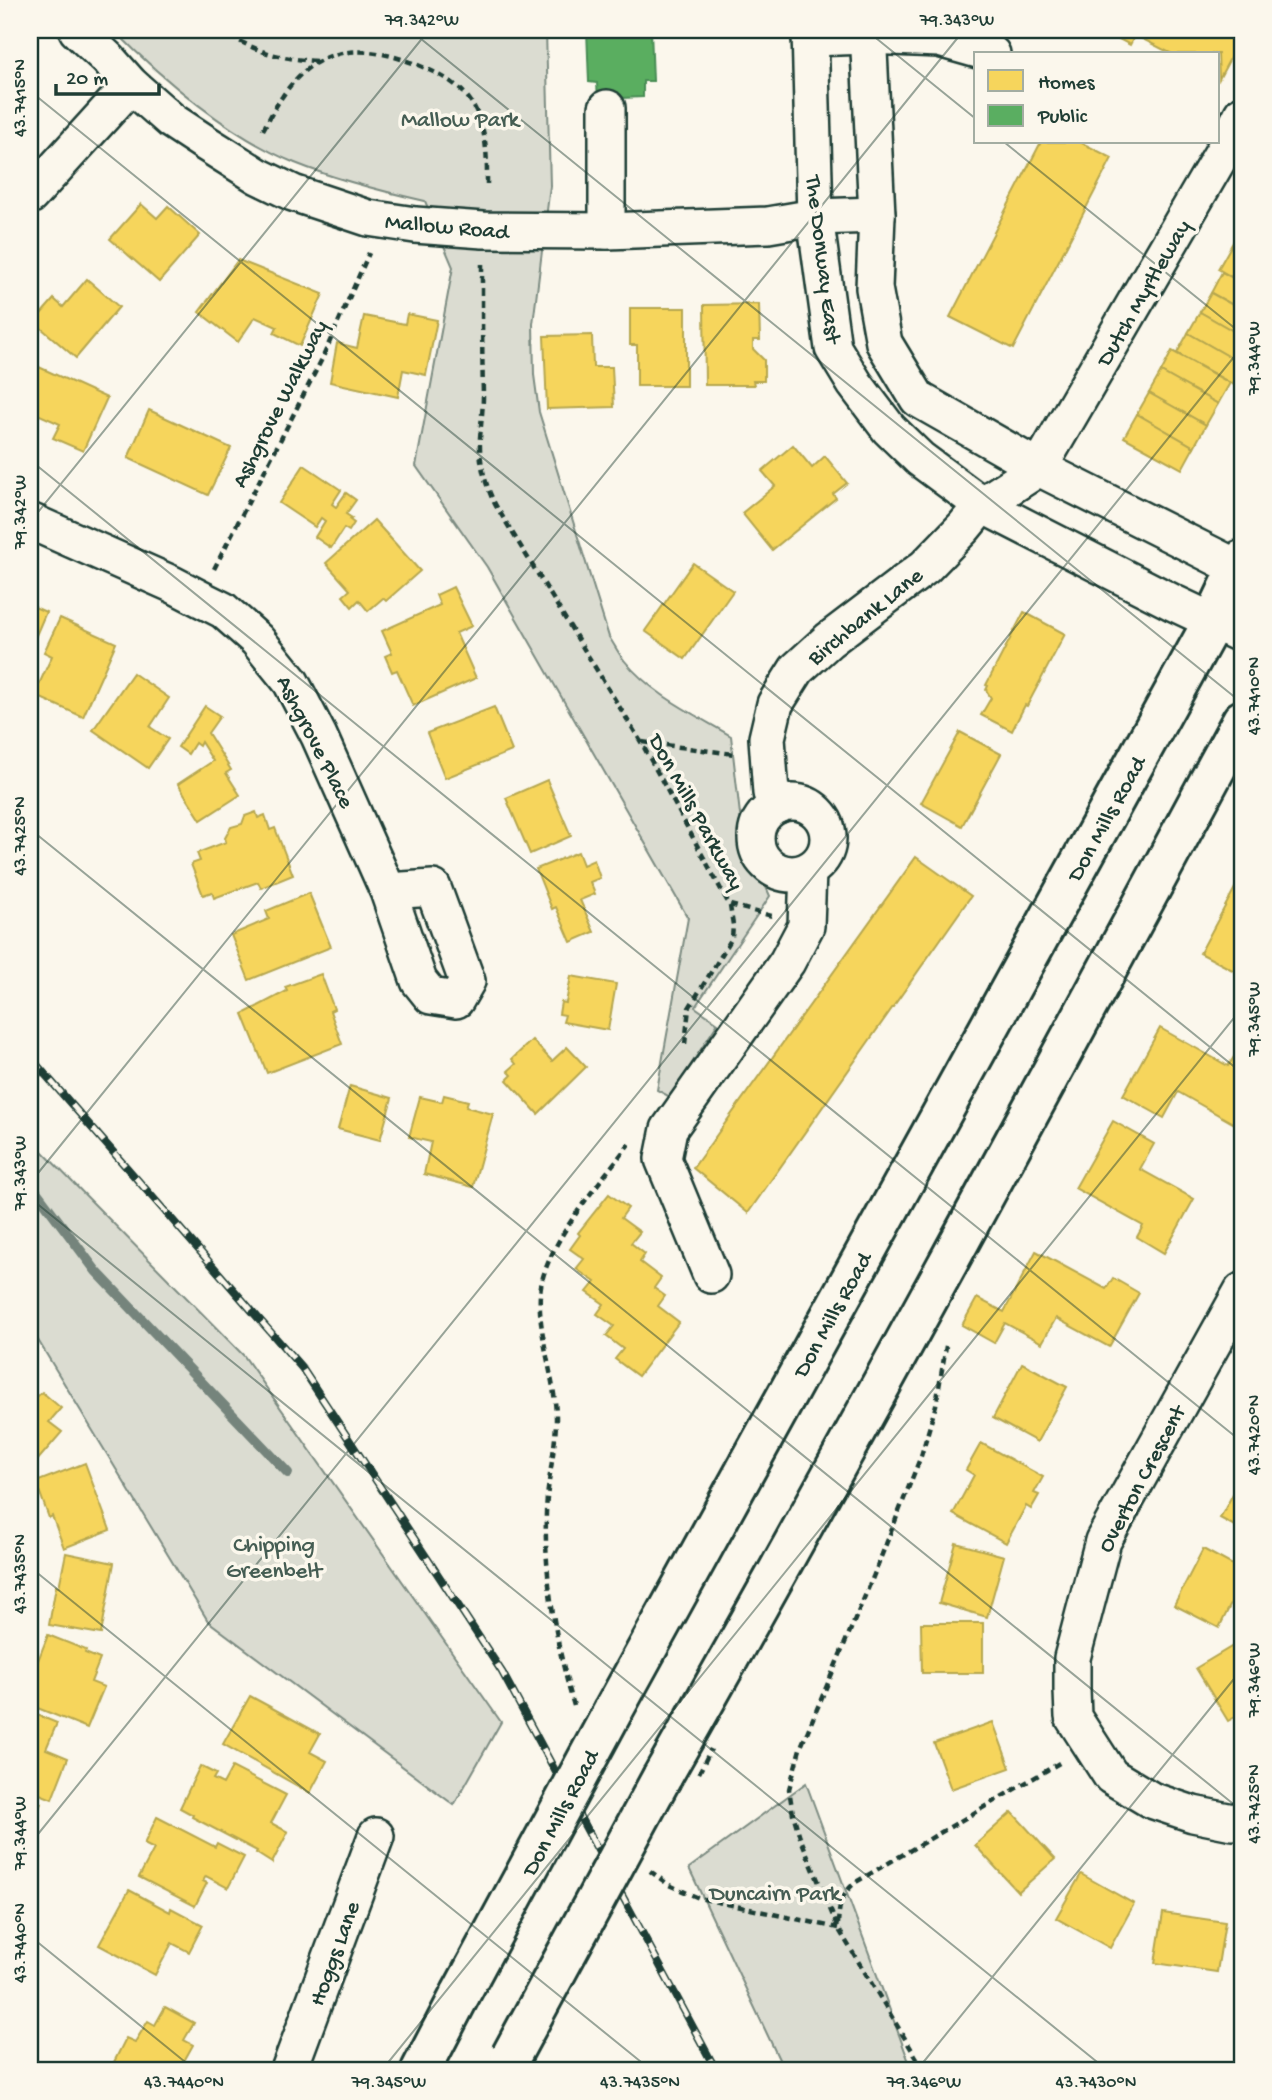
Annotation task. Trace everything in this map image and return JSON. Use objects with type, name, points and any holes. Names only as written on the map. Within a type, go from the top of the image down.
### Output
[{"type":"main road","name":"Don Mills Road","points":[[421,2070],[613,1711],[1228,628],[1241,566]]},
{"type":"main road","points":[[507,2063],[662,1777],[987,1193],[1242,720]]},
{"type":"street","name":"Mallow Road","points":[[78,30],[131,85],[184,129],[258,176],[293,192],[368,218],[483,230],[607,231],[768,225],[814,217],[877,215]]},
{"type":"street","points":[[810,34],[868,33],[939,39],[985,52]]},
{"type":"street","name":"The Donway East","points":[[868,33],[877,215],[874,288],[884,343],[918,399],[1039,468],[1241,566]]},
{"type":"street","name":"The Donway East","points":[[810,34],[814,217],[833,348],[856,384],[888,429],[920,459],[982,505],[1228,628]]},
{"type":"street","points":[[30,196],[131,85]]},
{"type":"street","points":[[607,107],[607,231]]},
{"type":"street","name":"Dutch Myrtleway","points":[[1220,144],[1242,114]]},
{"type":"street","name":"Dutch Myrtleway","points":[[1039,468],[1219,145]]},
{"type":"street","name":"Birchbank Lane","points":[[778,805],[771,793],[767,738],[775,704],[797,669],[829,640],[925,567],[982,505],[1039,468]]},
{"type":"street","name":"Ashgrove Place","points":[[30,521],[223,610],[257,640],[291,682],[308,714],[388,891]]},
{"type":"street","points":[[790,802],[802,804],[815,810],[826,825],[829,838],[827,850],[818,864],[808,872],[785,874],[765,863],[759,853],[756,834],[760,822],[768,811],[778,805],[790,802]]},
{"type":"street","points":[[711,1275],[663,1159],[669,1129],[787,962],[806,926],[808,872]]},
{"type":"street","name":"Overton Crescent","points":[[1242,1291],[1103,1541],[1072,1658],[1073,1717],[1111,1776],[1151,1800],[1193,1814],[1233,1822],[1242,1819]]},
{"type":"street","name":"Hoggs Lane","points":[[289,2070],[376,1836]]},
{"type":"path","points":[[219,30],[256,50],[284,58],[318,61]]},
{"type":"path","points":[[263,130],[290,86],[318,61],[348,52],[377,52],[401,58],[449,80],[468,98],[479,118],[485,141],[487,189]]},
{"type":"path","name":"Don Mills Parkway","points":[[483,230],[483,397],[480,442],[485,481],[496,506],[641,742],[730,905],[732,938],[689,1008],[685,1051]]},
{"type":"path","name":"Ashgrove Walkway","points":[[211,573],[322,359],[373,246]]},
{"type":"path","points":[[641,742],[768,759]]},
{"type":"path","points":[[730,905],[806,926]]},
{"type":"path","points":[[555,1434],[555,1402],[540,1314],[543,1276],[564,1234],[636,1133]]},
{"type":"path","points":[[924,2070],[838,1928],[800,1838],[789,1789],[790,1777],[800,1749],[921,1456],[936,1405],[946,1342]]},
{"type":"path","points":[[838,1928],[841,1900],[856,1882],[1090,1745]]},
{"type":"green space","name":"Mallow Park","points":[[114,30],[546,30],[550,186],[533,324],[534,375],[539,412],[609,637],[624,660],[647,683],[731,736],[742,832],[770,896],[695,1007],[718,1023],[670,1097],[657,1090],[688,918],[487,567],[416,466],[453,267],[425,201],[343,180],[271,152],[198,105]]},
{"type":"green space","name":"Chipping Greenbelt","points":[[30,1139],[244,1356],[501,1722],[454,1805],[208,1621],[30,1327]]},
{"type":"green space","name":"Duncairn Park","points":[[806,1783],[912,2070],[784,2070],[689,1868]]},
{"type":"building: Homes","points":[[1102,30],[1242,30],[1242,36],[1220,77],[1220,52],[1168,52],[1135,35],[1130,45]]},
{"type":"building: Homes","points":[[1040,144],[1084,144],[1112,158],[1013,349],[950,317]]},
{"type":"building: Homes","points":[[141,204],[157,218],[168,206],[200,235],[159,282],[110,239]]},
{"type":"building: Homes","points":[[1242,226],[1242,253],[1231,246]]},
{"type":"building: Homes","points":[[1231,246],[1242,253],[1242,283],[1218,269]]},
{"type":"building: Homes","points":[[238,260],[323,294],[300,346],[274,333],[277,327],[255,317],[238,342],[199,312]]},
{"type":"building: Homes","points":[[1222,272],[1242,283],[1242,310],[1211,293]]},
{"type":"building: Homes","points":[[87,279],[119,307],[76,358],[34,322],[54,299],[63,307]]},
{"type":"building: Homes","points":[[1211,293],[1242,310],[1242,336],[1200,312]]},
{"type":"building: Homes","points":[[759,304],[760,340],[753,340],[753,349],[764,360],[764,381],[753,381],[754,385],[705,385],[704,305]]},
{"type":"building: Homes","points":[[630,308],[686,308],[686,386],[637,386],[637,345],[630,345]]},
{"type":"building: Homes","points":[[1200,312],[1242,336],[1242,364],[1188,333]]},
{"type":"building: Homes","points":[[407,314],[437,320],[426,375],[403,370],[398,397],[330,382],[337,343],[357,348],[364,316],[405,324]]},
{"type":"building: Homes","points":[[1188,333],[1242,364],[1242,371],[1234,385],[1177,353]]},
{"type":"building: Homes","points":[[592,335],[593,367],[612,367],[614,407],[547,409],[544,336]]},
{"type":"building: Homes","points":[[1172,351],[1230,383],[1218,404],[1161,372]]},
{"type":"building: Homes","points":[[30,363],[107,398],[83,451],[53,438],[60,424],[31,411],[30,414]]},
{"type":"building: Homes","points":[[1161,372],[1218,404],[1206,425],[1149,393]]},
{"type":"building: Homes","points":[[1149,393],[1206,425],[1194,447],[1137,414]]},
{"type":"building: Homes","points":[[149,410],[231,448],[208,495],[128,458]]},
{"type":"building: Homes","points":[[1137,414],[1194,447],[1182,469],[1124,437]]},
{"type":"building: Homes","points":[[793,445],[812,468],[825,456],[847,483],[833,494],[836,498],[772,550],[742,513],[775,486],[762,471]]},
{"type":"building: Homes","points":[[304,465],[341,490],[332,504],[336,507],[346,493],[356,500],[346,514],[354,523],[349,531],[344,528],[331,548],[315,537],[325,521],[321,518],[315,527],[279,503]]},
{"type":"building: Homes","points":[[374,520],[420,571],[386,601],[383,598],[368,611],[359,600],[352,607],[343,596],[350,590],[326,563]]},
{"type":"building: Homes","points":[[693,563],[733,591],[685,659],[645,631]]},
{"type":"building: Homes","points":[[453,587],[472,626],[456,633],[476,678],[413,706],[397,670],[392,672],[385,656],[392,653],[382,631],[440,605],[436,595]]},
{"type":"building: Homes","points":[[30,605],[46,612],[31,647],[30,646]]},
{"type":"building: Homes","points":[[1024,612],[1065,634],[1012,731],[981,715],[991,698],[986,685]]},
{"type":"building: Homes","points":[[60,618],[116,643],[83,717],[34,695],[52,656],[44,652]]},
{"type":"building: Homes","points":[[133,673],[169,698],[150,727],[168,739],[148,768],[93,730]]},
{"type":"building: Homes","points":[[205,706],[220,716],[208,733],[231,770],[226,773],[240,795],[201,820],[178,784],[213,761],[201,742],[199,746],[195,743],[188,754],[178,747]]},
{"type":"building: Homes","points":[[494,707],[512,751],[445,778],[427,733]]},
{"type":"building: Homes","points":[[960,732],[1001,754],[962,826],[921,803]]},
{"type":"building: Homes","points":[[547,780],[571,836],[530,854],[506,798]]},
{"type":"building: Homes","points":[[256,812],[258,818],[265,815],[270,830],[275,828],[293,875],[261,888],[258,882],[214,898],[212,892],[203,895],[191,864],[200,861],[197,853],[226,842],[225,838],[231,827],[242,824],[245,816]]},
{"type":"building: Homes","points":[[578,852],[583,865],[594,860],[600,878],[590,882],[595,894],[580,900],[594,932],[571,942],[556,907],[552,909],[536,869]]},
{"type":"building: Homes","points":[[916,857],[971,896],[748,1213],[693,1168]]},
{"type":"building: Homes","points":[[1236,886],[1242,889],[1242,975],[1200,953]]},
{"type":"building: Homes","points":[[309,893],[331,947],[249,980],[231,935],[269,919],[266,911]]},
{"type":"building: Homes","points":[[321,974],[334,1009],[330,1011],[342,1044],[267,1073],[243,1014],[287,991],[285,987]]},
{"type":"building: Homes","points":[[571,976],[616,984],[608,1030],[563,1022],[565,1015],[559,1014],[561,1002],[566,1003]]},
{"type":"building: Homes","points":[[1160,1028],[1228,1066],[1236,1054],[1242,1058],[1242,1106],[1233,1123],[1178,1092],[1164,1118],[1123,1095]]},
{"type":"building: Homes","points":[[532,1040],[552,1061],[567,1047],[586,1067],[538,1114],[507,1080],[512,1075],[508,1071],[516,1064],[512,1059]]},
{"type":"building: Homes","points":[[350,1086],[392,1098],[380,1140],[338,1129]]},
{"type":"building: Homes","points":[[444,1095],[468,1101],[466,1107],[493,1114],[473,1187],[424,1174],[431,1142],[409,1137],[420,1097],[442,1102]]},
{"type":"building: Homes","points":[[1113,1121],[1154,1144],[1140,1169],[1194,1199],[1164,1253],[1137,1237],[1143,1226],[1075,1188]]},
{"type":"building: Homes","points":[[609,1194],[628,1208],[621,1218],[640,1232],[631,1243],[645,1254],[640,1262],[661,1278],[654,1288],[665,1296],[658,1306],[679,1322],[638,1376],[615,1359],[623,1349],[606,1336],[614,1326],[597,1314],[604,1304],[587,1292],[595,1282],[576,1269],[584,1259],[570,1249],[580,1235],[578,1233]]},
{"type":"building: Homes","points":[[1036,1251],[1106,1289],[1113,1278],[1139,1293],[1109,1347],[1056,1318],[1042,1343],[1005,1323],[994,1343],[962,1325],[977,1298],[1004,1312]]},
{"type":"building: Homes","points":[[1022,1363],[1067,1387],[1037,1442],[993,1418]]},
{"type":"building: Homes","points":[[42,1392],[61,1408],[49,1422],[62,1432],[30,1469],[30,1403]]},
{"type":"building: Homes","points":[[981,1443],[1043,1477],[1034,1493],[1039,1495],[1031,1509],[1026,1506],[1006,1543],[953,1514],[974,1475],[966,1470]]},
{"type":"building: Homes","points":[[85,1463],[110,1530],[64,1548],[36,1482]]},
{"type":"building: Homes","points":[[1242,1477],[1242,1530],[1220,1518]]},
{"type":"building: Homes","points":[[956,1543],[1004,1556],[987,1617],[939,1603]]},
{"type":"building: Homes","points":[[1203,1549],[1242,1570],[1242,1582],[1219,1628],[1174,1605]]},
{"type":"building: Homes","points":[[66,1553],[114,1563],[101,1634],[49,1625],[56,1586],[59,1587]]},
{"type":"building: Homes","points":[[921,1623],[983,1623],[983,1673],[922,1673]]},
{"type":"building: Homes","points":[[48,1635],[86,1650],[85,1653],[100,1659],[91,1682],[104,1687],[87,1728],[30,1705],[30,1666],[34,1668],[37,1663]]},
{"type":"building: Homes","points":[[1238,1643],[1242,1650],[1242,1713],[1228,1721],[1196,1668]]},
{"type":"building: Homes","points":[[250,1696],[320,1734],[310,1752],[327,1761],[310,1793],[223,1744]]},
{"type":"building: Homes","points":[[30,1712],[57,1723],[46,1749],[68,1758],[52,1799],[30,1790]]},
{"type":"building: Homes","points":[[993,1722],[1010,1768],[951,1789],[934,1743]]},
{"type":"building: Homes","points":[[200,1766],[216,1774],[213,1779],[223,1784],[232,1767],[286,1795],[271,1823],[288,1832],[272,1863],[256,1853],[257,1851],[180,1808]]},
{"type":"building: Homes","points":[[30,1798],[41,1803],[30,1832]]},
{"type":"building: Homes","points":[[1012,1812],[1055,1859],[1018,1892],[975,1845]]},
{"type":"building: Homes","points":[[157,1817],[215,1847],[217,1843],[244,1857],[228,1888],[206,1876],[203,1881],[207,1883],[195,1906],[139,1877],[154,1849],[144,1844]]},
{"type":"building: Homes","points":[[1081,1874],[1134,1904],[1110,1948],[1056,1918]]},
{"type":"building: Homes","points":[[129,1890],[170,1912],[171,1908],[203,1925],[189,1952],[172,1943],[155,1975],[99,1945]]},
{"type":"building: Homes","points":[[1163,1913],[1225,1922],[1217,1972],[1155,1963]]},
{"type":"building: Homes","points":[[1234,1927],[1242,1927],[1242,1988],[1239,1988]]},
{"type":"building: Homes","points":[[165,2007],[194,2023],[184,2040],[193,2045],[179,2070],[111,2068],[126,2038],[135,2042],[148,2021],[155,2025]]},
{"type":"building: Public","points":[[587,30],[651,30],[653,81],[643,81],[643,97],[598,99],[597,83],[589,82]]},
{"type":"waterway","points":[[30,1183],[96,1271],[288,1473]]},
{"type":"railway","points":[[30,1057],[302,1368],[502,1672],[716,2070]]}]
